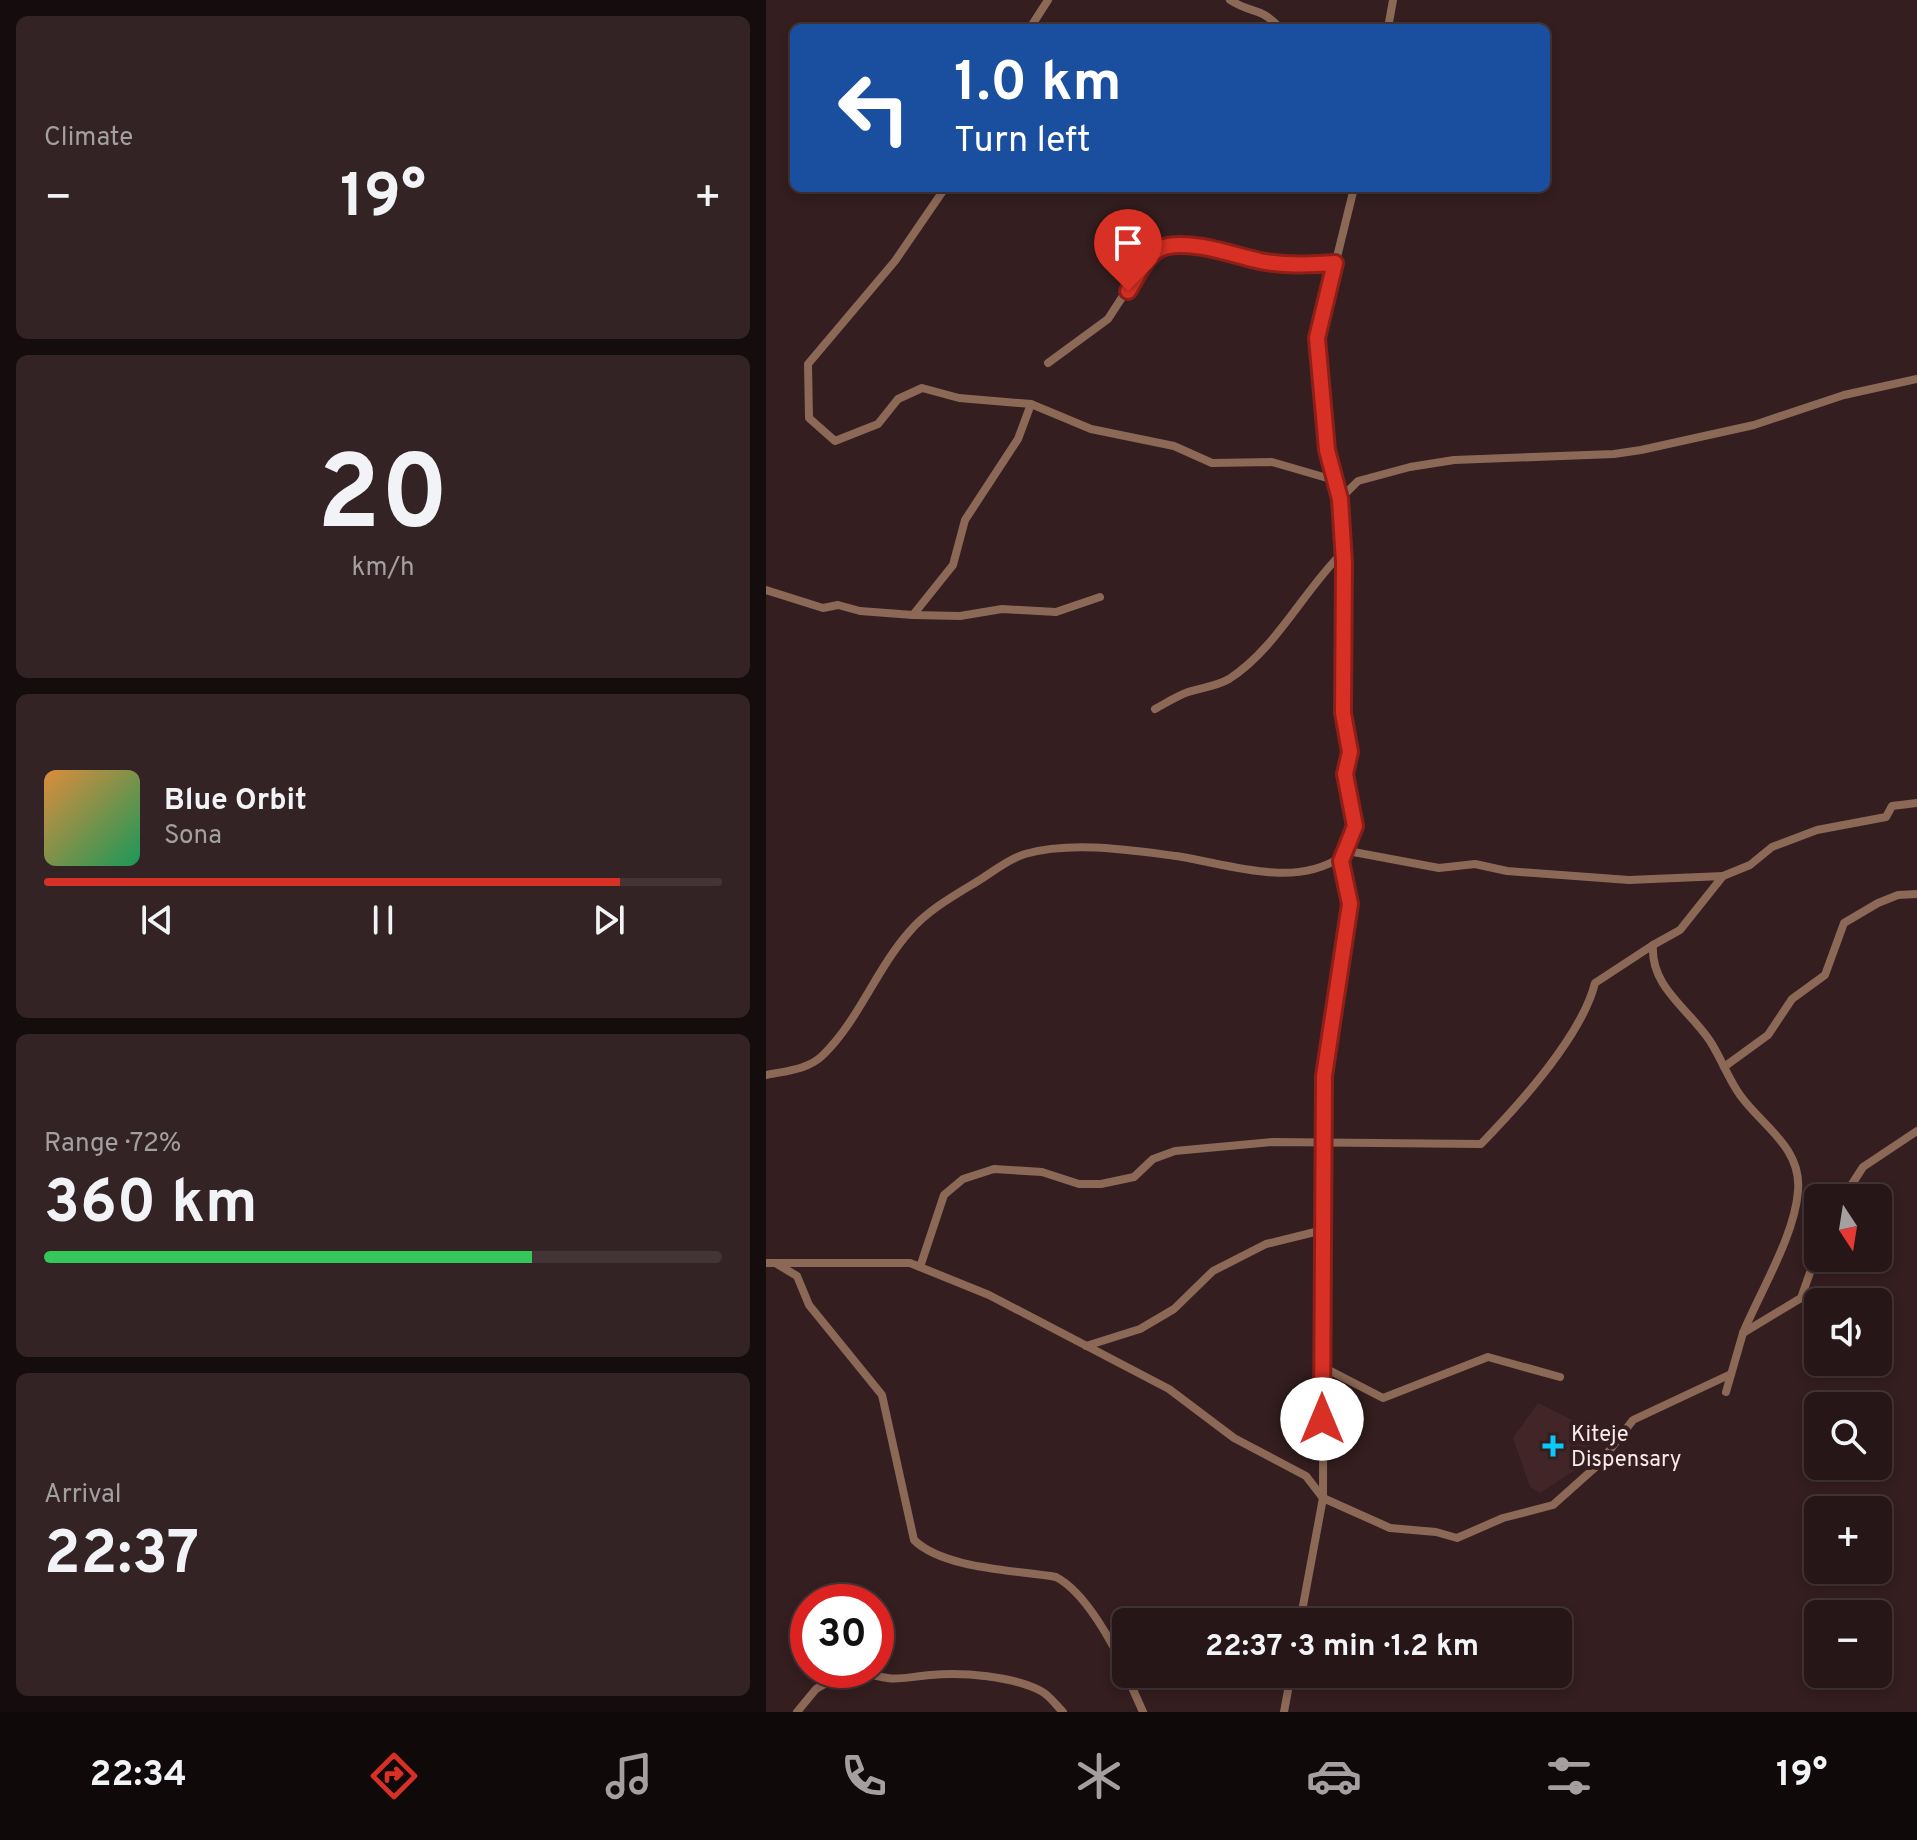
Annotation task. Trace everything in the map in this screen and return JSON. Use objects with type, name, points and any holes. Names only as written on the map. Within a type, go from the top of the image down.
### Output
[{"type":"street","points":[[1033,24],[1048,0]]},
{"type":"street","points":[[1230,0],[1242,8],[1265,12],[1276,24]]},
{"type":"street","points":[[1389,24],[1393,0]]},
{"type":"street","points":[[942,192],[895,261],[808,364],[809,418],[835,441],[878,424],[898,399],[922,388],[959,398],[1031,404],[1091,429],[1174,446],[1212,463],[1272,462],[1334,480]]},
{"type":"street","points":[[1303,1608],[1323,1498],[1324,1076],[1350,904],[1344,854],[1355,826],[1345,774],[1350,752],[1343,713],[1340,499],[1320,398],[1317,338],[1353,192]]},
{"type":"street","points":[[1048,363],[1108,319],[1149,256],[1167,246],[1223,250],[1262,261],[1300,265],[1335,263]]},
{"type":"street","points":[[1340,499],[1358,481],[1410,467],[1454,460],[1614,454],[1641,450],[1754,425],[1844,395],[1917,379]]},
{"type":"street","points":[[913,615],[953,565],[965,520],[1018,439],[1031,404]]},
{"type":"street","points":[[1155,709],[1184,693],[1227,680],[1252,661],[1276,631],[1297,613],[1319,575],[1343,552]]},
{"type":"street","points":[[766,590],[823,608],[838,605],[860,611],[960,616],[1002,609],[1056,612],[1100,597]]},
{"type":"street","points":[[766,1075],[798,1068],[822,1056],[919,922],[951,898],[1024,854],[1051,849],[1105,849],[1176,856],[1269,873],[1318,869],[1344,854],[1439,868],[1475,864],[1520,872],[1629,880],[1723,876],[1750,865],[1772,847],[1817,830],[1886,817],[1892,806],[1917,803]]},
{"type":"street","points":[[920,1267],[944,1195],[978,1173],[1008,1168],[1055,1174],[1079,1184],[1101,1184],[1134,1177],[1153,1159],[1175,1151],[1273,1142],[1481,1144],[1512,1112],[1588,1010],[1595,983],[1680,930],[1723,876]]},
{"type":"street","points":[[1724,1067],[1768,1035],[1792,999],[1825,975],[1844,923],[1898,895],[1917,894]]},
{"type":"street","points":[[1653,945],[1652,963],[1666,988],[1709,1039],[1741,1097],[1785,1145],[1799,1188],[1795,1210],[1743,1333],[1726,1392]]},
{"type":"street","points":[[1852,1184],[1863,1167],[1917,1131]]},
{"type":"street","points":[[1086,1346],[1140,1329],[1174,1309],[1213,1271],[1266,1244],[1323,1230]]},
{"type":"street","points":[[766,1263],[892,1261],[920,1267],[989,1295],[1169,1389],[1234,1438],[1306,1476],[1323,1498],[1390,1528],[1436,1532],[1457,1538],[1503,1518],[1553,1505],[1599,1464],[1633,1420],[1731,1374]]},
{"type":"street","points":[[776,1264],[797,1276],[809,1305],[882,1395],[914,1540],[924,1549],[948,1559],[1056,1577],[1068,1583],[1112,1642]]},
{"type":"street","points":[[1743,1333],[1801,1298],[1810,1272]]},
{"type":"street","points":[[1321,1366],[1383,1398],[1488,1357],[1560,1377]]},
{"type":"street","points":[[894,1679],[931,1675],[1007,1680],[1042,1691],[1063,1712]]},
{"type":"street","points":[[797,1712],[818,1688]]},
{"type":"street","points":[[1132,1688],[1143,1712]]},
{"type":"street","points":[[1284,1712],[1288,1688]]},
{"type":"shaded area","name":"Kiteje Dispensary","points":[[1538,1403],[1594,1431],[1589,1454],[1575,1470],[1540,1493],[1530,1487],[1513,1438]]},
{"type":"place","name":"Kiteje Dispensary","points":[[1553,1446]]},
{"type":"route","points":[[1128,291],[1149,256],[1167,246],[1223,250],[1262,261],[1300,265],[1335,263],[1317,338],[1327,450],[1340,499],[1344,562],[1343,713],[1350,752],[1345,774],[1355,826],[1348,851],[1341,857],[1350,904],[1324,1076],[1322,1419]]}]
